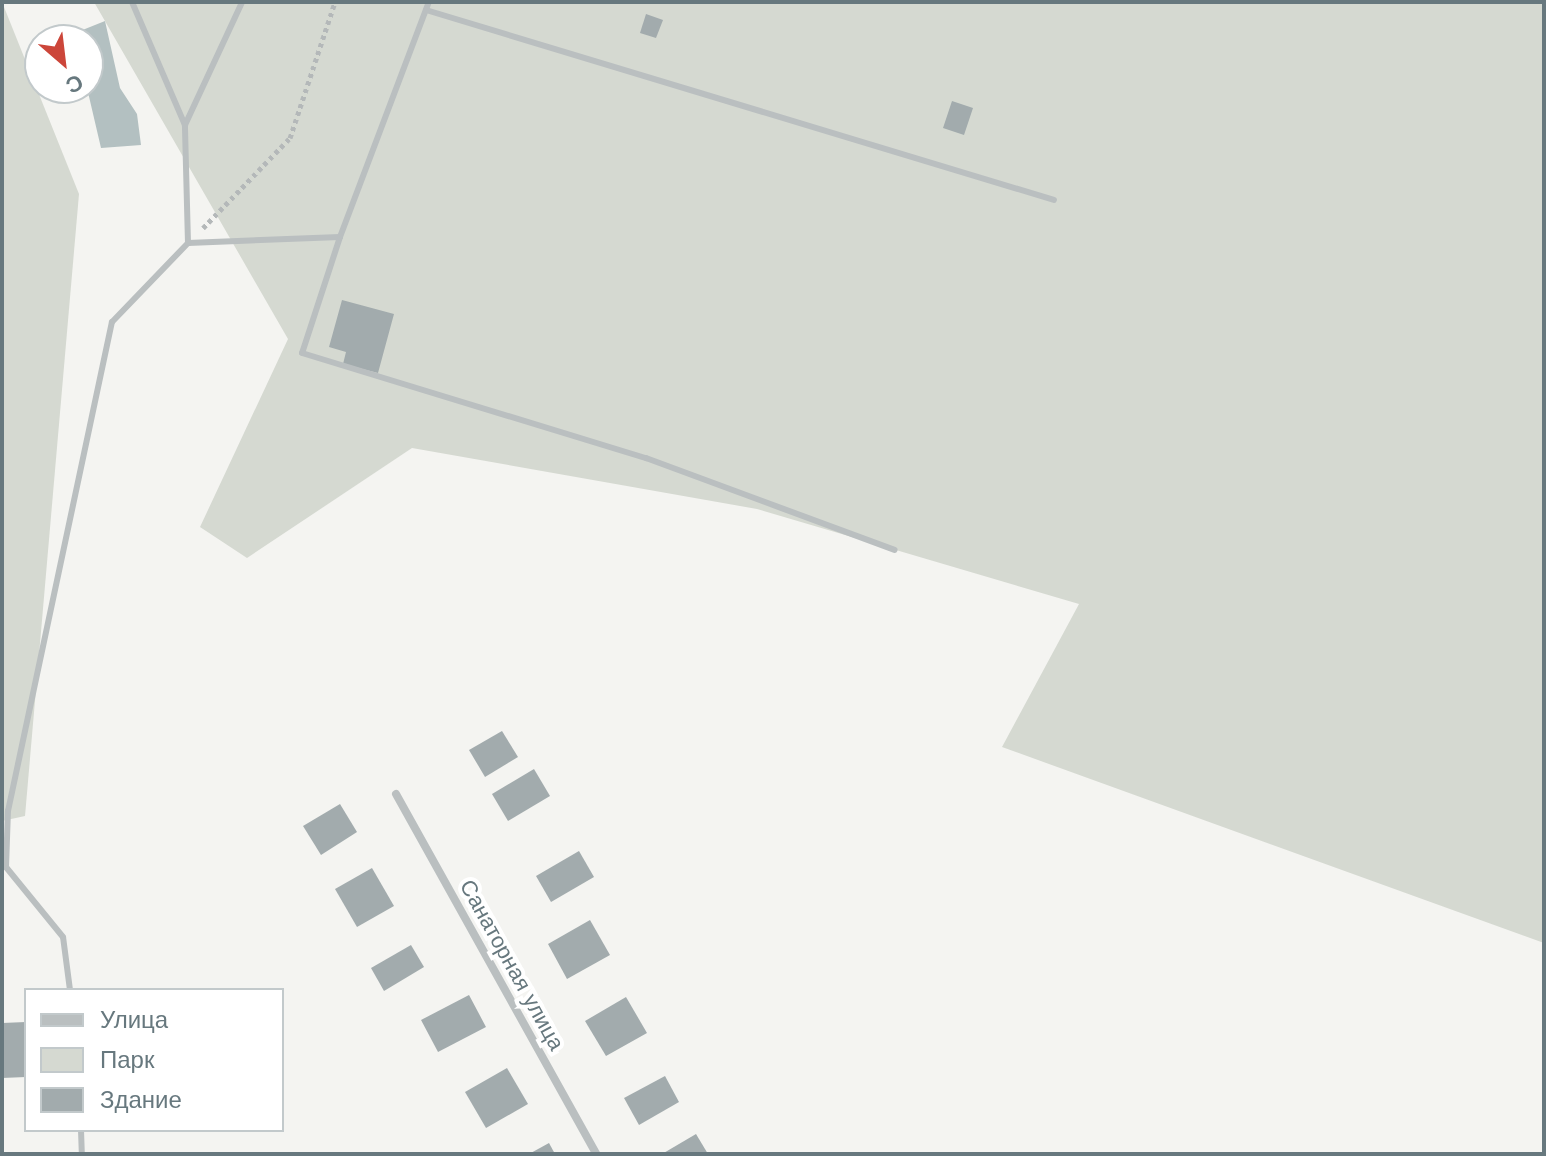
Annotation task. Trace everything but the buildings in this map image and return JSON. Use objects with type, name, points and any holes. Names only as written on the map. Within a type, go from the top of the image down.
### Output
[{"type":"street","name":"Санаторная улица","points":[[396,794],[596,1154]]},
{"type":"lane","points":[[132,2],[185,125],[188,243]]},
{"type":"lane","points":[[185,125],[242,2]]},
{"type":"lane","points":[[895,550],[646,458],[302,353],[340,237],[427,6],[1054,200]]},
{"type":"lane","points":[[70,988],[63,937],[6,867],[8,811],[112,322],[188,243],[340,237]]},
{"type":"lane","points":[[81,1132],[82,1154]]},
{"type":"path","points":[[188,243],[290,138],[335,2]]},
{"type":"green space","points":[[2,2],[24,57],[24,104],[43,104],[79,194],[25,816],[2,821]]},
{"type":"green space","points":[[94,2],[1544,2],[1544,943],[1002,747],[1079,604],[757,509],[412,448],[247,558],[200,527],[288,339]]},
{"type":"shaded area","points":[[105,21],[120,88],[137,114],[141,145],[101,148],[91,104],[104,104],[104,24],[98,24]]}]
